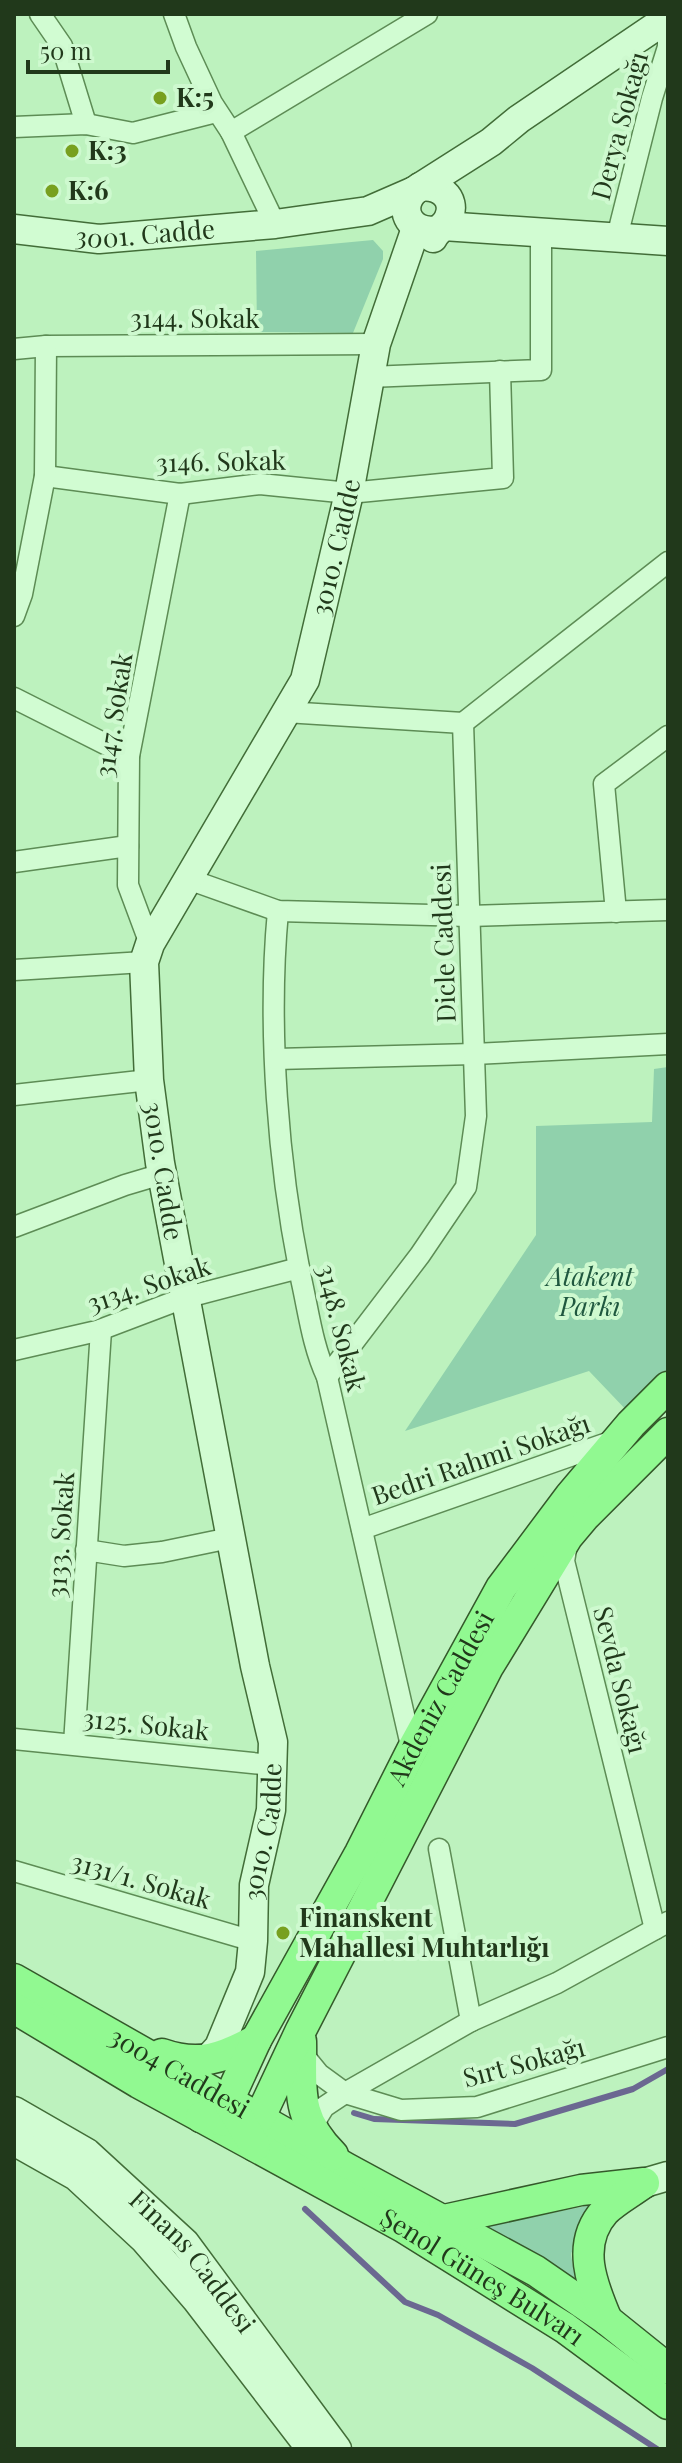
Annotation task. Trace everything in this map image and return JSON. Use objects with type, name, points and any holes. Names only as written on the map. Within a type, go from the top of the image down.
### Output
[{"type":"main road","name":"Akdeniz Caddesi","points":[[246,2121],[256,2040],[501,1588],[617,1439],[668,1387]]},
{"type":"main road","name":"Akdeniz Caddesi","points":[[246,2121],[301,2041],[488,1667],[568,1536],[668,1433]]},
{"type":"main road","name":"3004 Caddesi","points":[[14,1979],[126,2041],[246,2121],[346,2168]]},
{"type":"main road","name":"3004 Caddesi","points":[[14,2008],[201,2117],[246,2121],[286,2162]]},
{"type":"main road","points":[[126,2041],[182,2061],[207,2060],[238,2050],[256,2040]]},
{"type":"main road","points":[[301,2041],[300,2097],[317,2137],[346,2168]]},
{"type":"main road","name":"Şenol Güneş Bulvarı","points":[[286,2162],[403,2227],[565,2328],[668,2404]]},
{"type":"main road","name":"Şenol Güneş Bulvarı","points":[[346,2168],[536,2271],[607,2320],[668,2369]]},
{"type":"main road","points":[[444,2220],[581,2190],[656,2179]]},
{"type":"main road","points":[[607,2320],[590,2281],[589,2246],[596,2222],[608,2208],[656,2179]]},
{"type":"street","points":[[40,14],[62,46],[86,124]]},
{"type":"street","points":[[174,14],[216,112],[231,132],[275,224]]},
{"type":"street","points":[[231,132],[427,14]]},
{"type":"street","points":[[275,224],[368,211],[417,189],[491,142],[519,119],[668,18],[661,14]]},
{"type":"street","name":"Derya Sokağı","points":[[617,237],[668,47],[668,28]]},
{"type":"street","points":[[14,127],[86,124],[133,133],[216,112]]},
{"type":"street","points":[[434,219],[483,160],[491,142]]},
{"type":"street","name":"3010. Cadde","points":[[207,2060],[219,2047],[250,1972],[254,1885],[271,1810],[273,1742],[255,1666],[162,1174],[149,1080],[147,953],[305,680],[349,493],[376,344],[387,313],[434,219],[405,209],[409,196],[417,189]]},
{"type":"street","points":[[275,224],[298,226],[434,219],[498,229],[668,241]]},
{"type":"street","name":"3001. Cadde","points":[[14,229],[99,239],[275,224]]},
{"type":"street","points":[[369,377],[541,370],[541,232]]},
{"type":"street","name":"3144. Sokak","points":[[14,349],[46,346],[376,344]]},
{"type":"street","points":[[14,616],[22,594],[23,543],[45,476],[46,346]]},
{"type":"street","name":"3146. Sokak","points":[[45,476],[180,494],[260,484],[349,493],[503,478],[500,371]]},
{"type":"street","name":"3147. Sokak","points":[[147,953],[128,885],[129,756],[180,494]]},
{"type":"street","points":[[285,712],[463,723],[668,562]]},
{"type":"street","points":[[14,698],[129,756]]},
{"type":"street","name":"Dicle Caddesi","points":[[327,1377],[420,1255],[466,1187],[476,1116],[463,723]]},
{"type":"street","points":[[616,912],[604,784],[668,736]]},
{"type":"street","points":[[14,862],[128,846]]},
{"type":"street","points":[[188,879],[278,911],[469,916],[668,910]]},
{"type":"street","name":"3148. Sokak","points":[[278,911],[274,955],[276,1059],[293,1239],[317,1355],[327,1377],[412,1750]]},
{"type":"street","points":[[14,970],[147,953]]},
{"type":"street","points":[[276,1059],[474,1054],[668,1044]]},
{"type":"street","points":[[14,1095],[149,1080]]},
{"type":"street","points":[[14,1227],[162,1174]]},
{"type":"street","name":"3134. Sokak","points":[[14,1350],[101,1330],[184,1298],[299,1268]]},
{"type":"street","name":"3133. Sokak","points":[[74,1744],[101,1330]]},
{"type":"street","name":"Bedri Rahmi Sokağı","points":[[362,1529],[617,1439]]},
{"type":"street","name":"Sevda Sokağı","points":[[568,1536],[564,1561],[661,1926]]},
{"type":"street","points":[[86,1550],[124,1556],[162,1552],[230,1538]]},
{"type":"street","name":"3125. Sokak","points":[[14,1739],[272,1765]]},
{"type":"street","points":[[439,1849],[471,2021]]},
{"type":"street","name":"3131/1. Sokak","points":[[14,1871],[253,1941]]},
{"type":"street","points":[[317,2137],[316,2120],[324,2107],[345,2093],[471,2021],[557,1983],[661,1926]]},
{"type":"street","points":[[301,2041],[319,2074],[345,2093]]},
{"type":"street","name":"Sırt Sokağı","points":[[345,2093],[401,2110],[477,2107],[668,2047]]},
{"type":"street","name":"Finans Caddesi","points":[[14,2111],[87,2153],[185,2243],[337,2449]]},
{"type":"street","name":"Finans Caddesi","points":[[14,2141],[76,2176],[145,2240],[196,2299],[311,2449]]},
{"type":"green space","points":[[373,240],[383,251],[383,259],[353,333],[257,332],[256,251]]},
{"type":"green space","name":"Atakent Parkı","points":[[668,1067],[668,1375],[630,1414],[589,1371],[405,1431],[536,1235],[536,1126],[652,1122],[654,1069]]},
{"type":"green space","points":[[591,2205],[571,2254],[575,2278],[483,2227]]},
{"type":"waterway","points":[[354,2113],[374,2119],[515,2124],[633,2089],[668,2069]]},
{"type":"waterway","points":[[305,2209],[405,2302],[438,2315],[532,2368],[657,2449]]},
{"type":"place","name":"K:5","points":[[160,98]]},
{"type":"place","name":"K:3","points":[[72,151]]},
{"type":"place","name":"K:6","points":[[52,191]]},
{"type":"place","name":"Finanskent Mahallesi Muhtarlığı","points":[[283,1933]]}]
